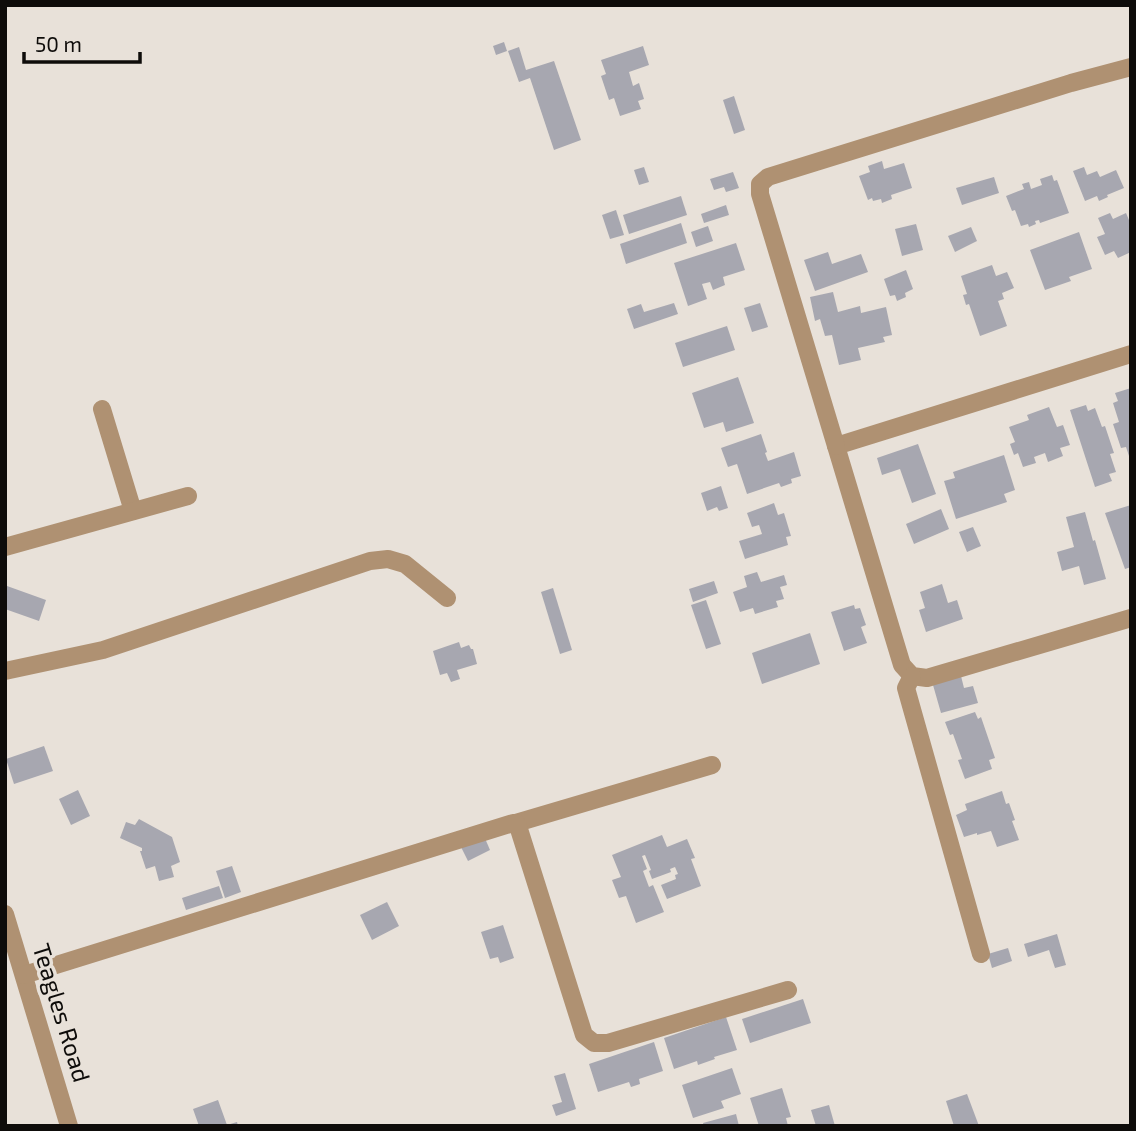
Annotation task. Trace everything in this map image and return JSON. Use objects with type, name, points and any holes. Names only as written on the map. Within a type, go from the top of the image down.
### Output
[{"type":"street","points":[[1131,67],[768,177],[760,184],[760,194],[902,665],[912,676],[928,678],[1131,618]]},
{"type":"street","points":[[836,446],[1131,354]]},
{"type":"street","points":[[102,409],[133,511]]},
{"type":"street","points":[[5,547],[188,495]]},
{"type":"street","points":[[5,671],[103,650],[370,561],[388,559],[405,564],[447,598]]},
{"type":"street","points":[[912,676],[906,688],[981,954]]},
{"type":"street","points":[[16,965],[712,765]]},
{"type":"street","points":[[516,823],[584,1035],[594,1043],[608,1043],[788,990]]},
{"type":"street","name":"Teagles Road","points":[[5,914],[16,965],[69,1126]]},
{"type":"building","points":[[504,42],[507,51],[496,55],[493,46]]},
{"type":"building","points":[[643,46],[649,65],[629,72],[633,86],[639,83],[644,99],[638,101],[641,109],[620,116],[614,98],[609,100],[601,76],[606,74],[601,60]]},
{"type":"building","points":[[519,47],[526,70],[554,61],[581,140],[554,150],[530,78],[519,82],[508,51]]},
{"type":"building","points":[[734,96],[745,130],[734,134],[723,100]]},
{"type":"building","points":[[882,161],[884,169],[904,163],[912,188],[891,195],[892,199],[882,203],[881,199],[868,200],[859,176],[870,172],[868,166]]},
{"type":"building","points":[[644,167],[649,182],[639,185],[634,170]]},
{"type":"building","points":[[1084,167],[1087,175],[1097,171],[1100,177],[1116,170],[1124,188],[1099,201],[1097,196],[1085,201],[1073,171]]},
{"type":"building","points":[[733,172],[739,188],[726,192],[724,187],[714,190],[710,179]]},
{"type":"building","points":[[1052,175],[1054,181],[1057,180],[1069,213],[1040,223],[1039,220],[1035,221],[1036,224],[1029,227],[1028,224],[1021,226],[1006,196],[1024,189],[1022,184],[1029,182],[1031,189],[1042,185],[1040,179]]},
{"type":"building","points":[[994,177],[999,193],[962,205],[956,188]]},
{"type":"building","points":[[681,196],[687,215],[629,234],[623,215]]},
{"type":"building","points":[[726,205],[729,215],[704,223],[701,214]]},
{"type":"building","points":[[616,210],[624,235],[610,239],[602,215]]},
{"type":"building","points":[[1110,213],[1113,219],[1126,213],[1129,220],[1131,219],[1131,252],[1118,258],[1114,251],[1105,255],[1097,237],[1105,234],[1098,218]]},
{"type":"building","points":[[681,223],[687,243],[626,264],[620,244]]},
{"type":"building","points":[[916,224],[923,250],[902,256],[895,229]]},
{"type":"building","points":[[708,226],[713,241],[696,247],[691,232]]},
{"type":"building","points":[[971,227],[977,241],[955,252],[948,236]]},
{"type":"building","points":[[1079,232],[1092,269],[1069,277],[1071,281],[1045,290],[1030,250]]},
{"type":"building","points":[[736,243],[745,270],[723,277],[725,285],[713,290],[710,282],[702,284],[707,299],[688,306],[674,263]]},
{"type":"building","points":[[828,252],[832,264],[861,254],[868,272],[815,291],[804,260]]},
{"type":"building","points":[[992,265],[996,276],[1007,272],[1014,288],[1002,293],[1004,299],[998,301],[1007,326],[980,336],[969,304],[966,305],[963,295],[967,294],[961,276]]},
{"type":"building","points":[[906,270],[913,289],[905,293],[906,297],[897,301],[895,295],[890,296],[884,279]]},
{"type":"building","points":[[833,292],[838,312],[860,306],[861,313],[886,307],[892,335],[883,337],[885,342],[858,348],[861,360],[839,365],[832,335],[825,336],[820,319],[815,321],[810,297]]},
{"type":"building","points":[[674,303],[678,314],[634,329],[627,309],[641,304],[644,312]]},
{"type":"building","points":[[760,303],[768,327],[752,332],[744,308]]},
{"type":"building","points":[[727,326],[735,350],[683,367],[675,343]]},
{"type":"building","points":[[738,377],[754,423],[726,432],[723,422],[704,428],[692,393]]},
{"type":"building","points":[[1131,388],[1130,459],[1126,447],[1121,448],[1113,424],[1119,422],[1113,403],[1118,401],[1115,393]]},
{"type":"building","points":[[1086,405],[1088,411],[1095,408],[1102,427],[1105,426],[1114,453],[1110,454],[1116,472],[1109,474],[1112,481],[1095,487],[1070,410]]},
{"type":"building","points":[[1049,407],[1057,427],[1063,425],[1070,445],[1060,448],[1063,456],[1048,462],[1045,453],[1034,457],[1036,463],[1023,467],[1018,453],[1014,455],[1010,444],[1015,442],[1009,427],[1029,420],[1027,415]]},
{"type":"building","points":[[761,434],[768,461],[794,452],[801,476],[791,479],[792,483],[781,487],[779,483],[747,494],[737,464],[728,467],[721,448]]},
{"type":"building","points":[[918,444],[936,494],[912,503],[900,469],[882,475],[877,458]]},
{"type":"building","points":[[1004,455],[1015,490],[1004,494],[1007,502],[956,519],[944,481],[955,478],[953,472]]},
{"type":"building","points":[[721,486],[728,508],[719,511],[717,507],[707,511],[701,493]]},
{"type":"building","points":[[774,503],[778,515],[784,513],[791,536],[786,537],[788,545],[745,559],[739,541],[762,534],[759,525],[752,527],[747,513]]},
{"type":"building","points":[[1131,505],[1131,567],[1125,569],[1105,513]]},
{"type":"building","points":[[941,509],[949,529],[914,544],[906,524]]},
{"type":"building","points":[[1085,512],[1106,579],[1084,585],[1079,566],[1062,571],[1057,552],[1074,547],[1066,517]]},
{"type":"building","points":[[973,527],[981,546],[967,552],[959,532]]},
{"type":"building","points":[[757,572],[761,582],[784,575],[787,585],[780,587],[784,599],[776,601],[778,607],[755,614],[753,608],[740,612],[733,592],[747,587],[744,576]]},
{"type":"building","points":[[714,581],[718,593],[693,602],[689,589]]},
{"type":"building","points":[[942,584],[948,603],[957,600],[963,619],[926,632],[919,610],[925,608],[920,592]]},
{"type":"building","points":[[7,586],[46,600],[39,621],[5,609]]},
{"type":"building","points":[[553,588],[572,650],[560,654],[541,592]]},
{"type":"building","points":[[706,600],[721,644],[706,649],[691,605]]},
{"type":"building","points":[[854,605],[855,609],[860,608],[866,625],[861,627],[867,643],[844,651],[831,612]]},
{"type":"building","points":[[810,633],[820,664],[762,684],[752,653]]},
{"type":"building","points":[[459,642],[461,648],[469,645],[473,649],[477,664],[457,670],[460,679],[451,682],[447,673],[440,675],[433,651]]},
{"type":"building","points":[[961,676],[964,688],[973,686],[978,703],[941,713],[933,685]]},
{"type":"building","points":[[975,712],[978,719],[981,717],[995,758],[989,760],[992,769],[965,779],[958,760],[962,759],[953,734],[950,735],[945,722]]},
{"type":"building","points":[[44,746],[53,771],[14,784],[6,759]]},
{"type":"building","points":[[78,790],[90,816],[71,825],[59,799]]},
{"type":"building","points":[[1002,791],[1015,820],[1012,821],[1019,840],[997,847],[991,831],[964,837],[956,815],[967,810],[965,804]]},
{"type":"building","points":[[139,819],[172,837],[180,862],[171,866],[174,877],[159,881],[155,866],[146,869],[140,851],[142,848],[120,838],[126,822],[135,825]]},
{"type":"building","points":[[662,835],[667,847],[687,839],[695,858],[691,859],[701,886],[667,899],[661,885],[676,879],[675,875],[678,874],[675,867],[670,869],[671,872],[652,879],[645,855],[642,856],[647,869],[643,871],[649,887],[653,885],[664,912],[636,923],[626,896],[619,898],[612,880],[621,877],[612,855]]},
{"type":"building","points":[[484,836],[490,850],[468,861],[461,847]]},
{"type":"building","points":[[232,866],[241,892],[225,898],[216,871]]},
{"type":"building","points":[[219,886],[223,898],[186,910],[182,898]]},
{"type":"building","points":[[387,902],[399,926],[372,940],[360,915]]},
{"type":"building","points":[[503,925],[514,958],[500,963],[498,957],[490,959],[481,932]]},
{"type":"building","points":[[1057,934],[1066,965],[1055,968],[1049,950],[1028,957],[1024,944]]},
{"type":"building","points":[[1008,948],[1012,961],[992,968],[988,954]]},
{"type":"building","points":[[803,999],[811,1023],[750,1043],[742,1019]]},
{"type":"building","points":[[726,1017],[737,1050],[698,1065],[697,1061],[674,1069],[664,1038]]},
{"type":"building","points":[[654,1042],[663,1071],[639,1079],[640,1084],[631,1087],[629,1082],[598,1092],[589,1064]]},
{"type":"building","points":[[732,1068],[741,1094],[721,1101],[724,1108],[693,1118],[682,1085]]},
{"type":"building","points":[[565,1073],[576,1109],[556,1116],[552,1105],[562,1102],[554,1076]]},
{"type":"building","points":[[782,1088],[791,1117],[786,1118],[788,1126],[759,1126],[750,1098]]},
{"type":"building","points":[[967,1094],[979,1126],[954,1126],[946,1101]]},
{"type":"building","points":[[218,1100],[227,1125],[237,1122],[238,1126],[199,1126],[193,1109]]},
{"type":"building","points":[[829,1105],[835,1126],[816,1126],[811,1110]]},
{"type":"building","points":[[736,1114],[739,1126],[704,1126],[703,1123]]}]
